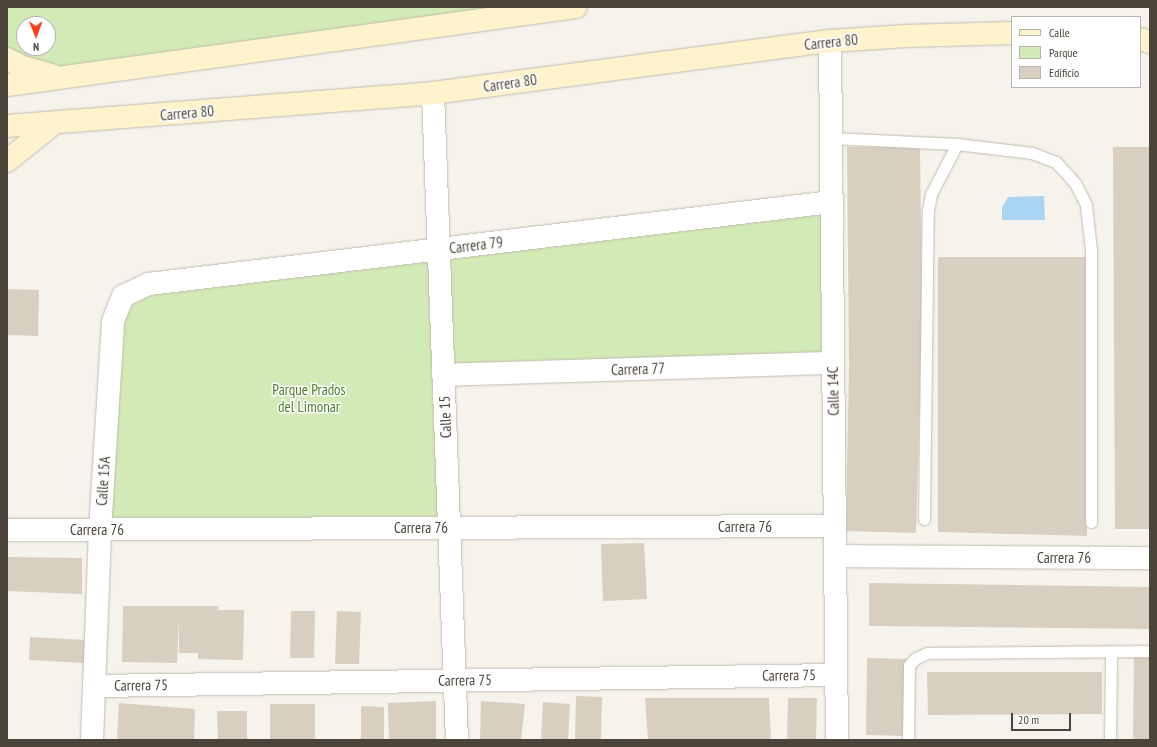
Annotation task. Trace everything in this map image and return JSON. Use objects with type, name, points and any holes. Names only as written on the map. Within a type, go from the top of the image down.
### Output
[{"type":"main road","points":[[7,85],[576,7]]},
{"type":"main road","name":"Carrera 80","points":[[7,126],[54,124],[434,93],[830,41],[906,36],[1011,33]]},
{"type":"main road","points":[[7,59],[40,73],[78,75]]},
{"type":"main road","points":[[7,161],[54,124]]},
{"type":"street","name":"Calle 14C","points":[[830,41],[837,740]]},
{"type":"street","name":"Calle 15","points":[[434,93],[457,740]]},
{"type":"street","name":"Carrera 79","points":[[123,296],[149,284],[832,202]]},
{"type":"street","name":"Calle 15A","points":[[92,740],[100,530],[113,321],[123,296]]},
{"type":"street","name":"Carrera 77","points":[[443,376],[833,363]]},
{"type":"street","name":"Carrera 76","points":[[7,530],[834,526]]},
{"type":"street","name":"Carrera 76","points":[[835,556],[1150,558]]},
{"type":"street","name":"Carrera 75","points":[[94,686],[836,674]]},
{"type":"lane","points":[[831,138],[957,144],[1005,148],[1046,158],[1067,172],[1082,193],[1086,205],[1091,250],[1091,522]]},
{"type":"lane","points":[[924,519],[928,210],[931,194],[957,144]]},
{"type":"lane","points":[[908,740],[909,665],[916,658],[928,653],[1150,651]]},
{"type":"lane","points":[[1110,740],[1111,652]]},
{"type":"green space","points":[[7,7],[576,7],[7,85]]},
{"type":"green space","name":"Parque Prados del Limonar","points":[[832,202],[833,363],[444,376],[449,528],[100,530],[123,296]]},
{"type":"water","points":[[1044,196],[1045,220],[1002,220],[1002,208],[1008,197]]},
{"type":"building","points":[[920,146],[922,314],[916,533],[846,531],[849,364],[847,147]]},
{"type":"building","points":[[1113,147],[1150,147],[1150,529],[1115,529]]},
{"type":"building","points":[[938,257],[1088,257],[1087,536],[938,532]]},
{"type":"building","points":[[7,289],[39,290],[38,336],[7,335]]},
{"type":"building","points":[[644,543],[647,599],[603,601],[601,544]]},
{"type":"building","points":[[7,557],[82,558],[82,594],[7,591]]},
{"type":"building","points":[[869,583],[1150,587],[1150,629],[869,626]]},
{"type":"building","points":[[123,606],[218,606],[218,610],[244,610],[243,660],[198,659],[198,653],[179,653],[179,619],[177,663],[122,662]]},
{"type":"building","points":[[291,611],[315,611],[314,658],[290,658]]},
{"type":"building","points":[[337,611],[361,612],[359,664],[335,664]]},
{"type":"building","points":[[30,637],[86,640],[85,663],[29,660]]},
{"type":"building","points":[[1134,657],[1150,657],[1150,740],[1133,740]]},
{"type":"building","points":[[867,658],[906,659],[904,736],[866,735]]},
{"type":"building","points":[[927,672],[1102,672],[1102,714],[928,715]]},
{"type":"building","points":[[576,696],[602,697],[601,740],[575,740]]},
{"type":"building","points":[[645,698],[769,698],[771,740],[648,740]]},
{"type":"building","points":[[788,698],[817,698],[816,740],[787,740]]},
{"type":"building","points":[[436,701],[436,740],[389,740],[388,703]]},
{"type":"building","points":[[481,701],[525,704],[521,740],[480,740]]},
{"type":"building","points":[[543,702],[570,704],[568,740],[541,740]]},
{"type":"building","points":[[119,703],[195,709],[194,740],[117,740]]},
{"type":"building","points":[[270,704],[315,704],[315,740],[270,740]]},
{"type":"building","points":[[361,706],[384,707],[384,740],[361,740]]},
{"type":"building","points":[[217,711],[247,711],[247,740],[218,740]]}]
